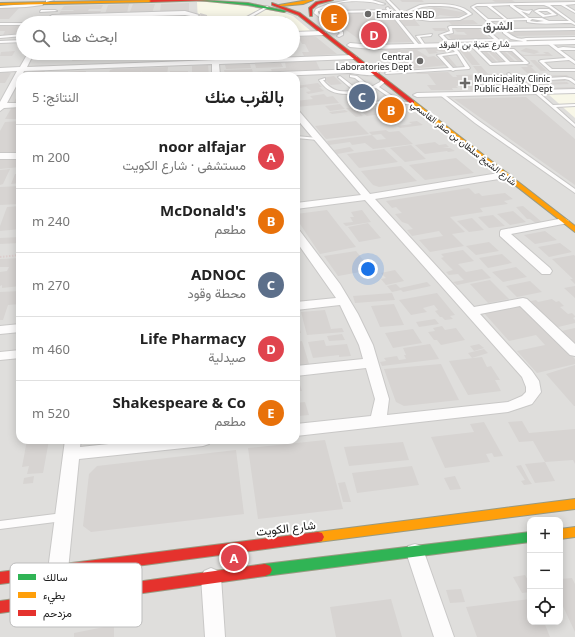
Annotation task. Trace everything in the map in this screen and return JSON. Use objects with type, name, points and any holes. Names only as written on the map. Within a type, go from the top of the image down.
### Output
[{"type":"main road","points":[[0,3],[84,0]]},
{"type":"main road","points":[[199,0],[271,6],[289,5],[310,1]]},
{"type":"main road","points":[[55,1],[209,0]]},
{"type":"main road","points":[[222,0],[258,1],[271,6]]},
{"type":"main road","points":[[313,16],[310,9],[313,5],[331,0]]},
{"type":"main road","points":[[310,1],[304,7],[313,16]]},
{"type":"main road","name":"شارع الشيخ سلطان بن صقر القاسمي","points":[[271,6],[313,16],[350,45],[356,54]]},
{"type":"main road","name":"شارع الشيخ سلطان بن صقر القاسمي","points":[[313,16],[323,33],[356,54],[416,105],[575,230]]},
{"type":"main road","name":"شارع الشيخ سلطان بن صقر القاسمي","points":[[382,75],[417,95],[460,128]]},
{"type":"main road","points":[[515,183],[541,198],[551,198]]},
{"type":"main road","name":"شارع الكويت","points":[[113,563],[575,504]]},
{"type":"main road","points":[[563,534],[575,532]]},
{"type":"main road","points":[[142,587],[527,537]]},
{"type":"main road","name":"شارع الكويت","points":[[0,578],[10,577]]},
{"type":"main road","points":[[0,607],[10,606]]},
{"type":"street","points":[[96,16],[196,15],[196,3],[191,0]]},
{"type":"street","points":[[52,16],[55,11],[55,1]]},
{"type":"street","points":[[300,34],[323,33]]},
{"type":"street","name":"شارع عتبة بن الفرقد","points":[[350,45],[372,47],[421,46],[449,43],[490,44],[500,42],[571,42]]},
{"type":"street","name":"شارع عتبة بن الفرقد","points":[[300,57],[356,54],[372,47]]},
{"type":"street","points":[[22,72],[28,60]]},
{"type":"street","name":"شارع عتبة بن الفرقد","points":[[0,70],[104,66],[137,62],[235,60]]},
{"type":"street","points":[[215,61],[216,72]]},
{"type":"street","points":[[103,72],[104,66]]},
{"type":"street","points":[[300,74],[358,71],[382,75]]},
{"type":"street","points":[[1,107],[16,86]]},
{"type":"street","points":[[417,95],[575,91]]},
{"type":"street","points":[[1,107],[16,106]]},
{"type":"street","points":[[300,119],[533,382],[535,390],[532,397],[526,402],[508,407],[300,430]]},
{"type":"street","points":[[0,156],[16,156]]},
{"type":"street","points":[[300,206],[368,197],[505,175]]},
{"type":"street","points":[[546,271],[506,236],[505,232],[564,221]]},
{"type":"street","points":[[300,238],[345,301],[360,329],[382,399],[381,411],[377,422]]},
{"type":"street","points":[[300,254],[314,256]]},
{"type":"street","points":[[300,306],[345,301]]},
{"type":"street","points":[[471,312],[522,302],[575,352]]},
{"type":"street","points":[[0,330],[16,328]]},
{"type":"street","points":[[0,356],[16,354]]},
{"type":"street","points":[[300,371],[371,363]]},
{"type":"street","points":[[59,563],[72,447],[128,444]]},
{"type":"street","points":[[415,552],[444,637]]},
{"type":"street","points":[[211,577],[215,637]]},
{"type":"lane","points":[[381,0],[421,46]]},
{"type":"lane","points":[[387,0],[405,18]]},
{"type":"lane","points":[[0,7],[26,6],[55,1]]},
{"type":"lane","points":[[313,16],[338,1],[371,1],[378,4],[384,4]]},
{"type":"lane","points":[[425,3],[463,9],[470,14],[460,19],[427,20],[415,17],[409,11],[425,3],[432,1],[440,5]]},
{"type":"lane","points":[[575,3],[541,7],[522,4],[472,7],[495,27],[504,30],[575,29]]},
{"type":"lane","points":[[522,4],[542,19],[546,20],[546,22],[555,29]]},
{"type":"lane","points":[[562,4],[575,12]]},
{"type":"lane","points":[[488,5],[507,21]]},
{"type":"lane","points":[[511,5],[529,19],[528,21],[533,22],[543,29]]},
{"type":"lane","points":[[252,16],[271,6]]},
{"type":"lane","points":[[526,8],[549,6],[573,24]]},
{"type":"lane","points":[[516,9],[529,13],[531,11]]},
{"type":"lane","points":[[555,17],[555,14],[548,10],[536,11],[544,16],[555,17],[567,18]]},
{"type":"lane","points":[[41,11],[55,11]]},
{"type":"lane","points":[[313,16],[330,12],[389,11]]},
{"type":"lane","points":[[555,17],[502,21],[573,24]]},
{"type":"lane","points":[[427,20],[430,25]]},
{"type":"lane","points":[[487,20],[507,21]]},
{"type":"lane","points":[[491,23],[507,21]]},
{"type":"lane","points":[[0,24],[16,24]]},
{"type":"lane","points":[[550,26],[573,24]]},
{"type":"lane","points":[[495,27],[538,26]]},
{"type":"lane","points":[[324,79],[321,80],[330,89],[344,94],[369,90],[377,87],[382,83],[382,75],[465,69],[469,67],[441,34],[452,32],[450,27],[483,27],[500,42]]},
{"type":"lane","points":[[504,32],[512,38],[525,42],[575,38]]},
{"type":"lane","points":[[421,46],[418,36],[431,35]]},
{"type":"lane","points":[[0,37],[16,36]]},
{"type":"lane","points":[[0,42],[16,43]]},
{"type":"lane","points":[[449,43],[500,42]]},
{"type":"lane","points":[[571,42],[575,48]]},
{"type":"lane","points":[[549,43],[575,64]]},
{"type":"lane","points":[[0,46],[16,44]]},
{"type":"lane","points":[[472,44],[477,50],[490,63],[527,63],[514,50],[477,50]]},
{"type":"lane","points":[[490,44],[510,64]]},
{"type":"lane","points":[[557,49],[575,48]]},
{"type":"lane","points":[[454,70],[439,55],[458,53]]},
{"type":"lane","points":[[570,59],[541,61],[552,70],[575,70]]},
{"type":"lane","points":[[509,74],[518,83],[509,85],[515,92]]},
{"type":"lane","points":[[351,76],[356,77],[369,90]]},
{"type":"lane","points":[[340,77],[357,91]]},
{"type":"lane","points":[[575,83],[570,79],[565,78],[531,80],[538,92],[575,126]]},
{"type":"lane","points":[[377,87],[397,101]]},
{"type":"lane","points":[[441,94],[477,122],[575,191]]},
{"type":"lane","points":[[353,102],[362,104],[381,100],[397,101],[416,105]]},
{"type":"lane","points":[[552,106],[575,105]]},
{"type":"lane","points":[[300,137],[318,138]]},
{"type":"lane","points":[[0,525],[64,517]]},
{"type":"path","points":[[0,257],[16,255]]},
{"type":"shaded area","points":[[0,0],[575,0],[575,637],[0,637]]},
{"type":"shaded area","points":[[380,0],[389,11],[324,13],[315,7],[335,1]]},
{"type":"shaded area","points":[[197,2],[221,2],[284,13],[293,16],[198,16]]},
{"type":"shaded area","points":[[300,22],[312,32],[300,32]]},
{"type":"shaded area","points":[[548,94],[575,94],[575,118]]},
{"type":"building","points":[[400,0],[422,0],[424,2],[402,2]]},
{"type":"building","points":[[492,0],[512,0],[515,2],[495,2]]},
{"type":"building","points":[[189,3],[189,12],[160,12],[161,4]]},
{"type":"building","points":[[129,4],[127,13],[105,14],[108,5]]},
{"type":"building","points":[[133,4],[155,4],[152,13],[129,14]]},
{"type":"building","points":[[103,5],[101,9],[89,9],[88,11],[101,11],[99,15],[58,16],[61,11],[74,10],[61,10],[64,6]]},
{"type":"building","points":[[434,7],[467,13],[457,17],[440,15],[435,18],[413,14]]},
{"type":"building","points":[[0,8],[19,8],[9,19],[0,19]]},
{"type":"building","points":[[390,12],[414,42],[364,43],[324,14]]},
{"type":"building","points":[[200,13],[207,16],[200,16]]},
{"type":"building","points":[[185,15],[188,16],[152,16]]},
{"type":"building","points":[[400,20],[415,20],[420,26],[404,26]]},
{"type":"building","points":[[473,20],[478,24],[452,25],[449,22],[431,21]]},
{"type":"building","points":[[16,25],[16,33],[3,35],[5,31],[0,31],[0,26]]},
{"type":"building","points":[[467,27],[468,29],[479,29],[490,39],[451,39],[447,34],[467,35],[464,32],[457,32],[453,28]]},
{"type":"building","points":[[432,28],[445,28],[448,31],[435,31]]},
{"type":"building","points":[[575,30],[575,35],[512,36],[507,32]]},
{"type":"building","points":[[300,37],[316,37],[337,54],[304,56],[302,52],[309,52],[305,44],[302,44]]},
{"type":"building","points":[[442,47],[447,52],[436,51],[438,53],[429,54],[425,48]]},
{"type":"building","name":"Central Laboratories Dept","points":[[399,48],[401,50],[423,49],[417,50],[428,57],[434,56],[447,65],[411,69],[384,50]]},
{"type":"building","points":[[526,48],[540,52],[534,54],[520,51]]},
{"type":"building","points":[[459,49],[467,49],[480,65],[472,65]]},
{"type":"building","points":[[511,50],[524,62],[519,62],[506,51]]},
{"type":"building","points":[[15,51],[12,56],[0,56],[1,52]]},
{"type":"building","points":[[482,51],[486,51],[498,63],[493,63]]},
{"type":"building","points":[[488,51],[493,51],[505,63],[500,63]]},
{"type":"building","points":[[500,51],[504,51],[517,63],[513,63]]},
{"type":"building","points":[[543,52],[548,52],[553,56],[523,56],[519,53],[524,55],[546,54]]},
{"type":"building","points":[[442,55],[447,55],[459,69],[454,69]]},
{"type":"building","points":[[72,60],[95,60],[72,61]]},
{"type":"building","points":[[530,60],[535,60],[547,71],[541,71]]},
{"type":"building","points":[[316,61],[321,72],[272,72],[271,69],[286,68],[285,62]]},
{"type":"building","points":[[281,63],[283,67],[256,68],[255,64]]},
{"type":"building","points":[[250,64],[251,68],[226,69],[225,65]]},
{"type":"building","points":[[208,65],[209,72],[192,72],[192,66]]},
{"type":"building","points":[[526,65],[532,65],[533,67],[531,67],[537,73],[527,73],[521,67],[528,67]]},
{"type":"building","points":[[473,66],[481,66],[488,74],[479,74]]},
{"type":"building","points":[[168,67],[167,72],[142,72],[142,70],[141,72],[109,72],[113,69]]},
{"type":"building","points":[[252,69],[253,72],[224,72],[224,70]]},
{"type":"building","points":[[33,71],[45,71],[44,72],[30,72]]},
{"type":"building","points":[[170,71],[188,71],[188,72]]},
{"type":"building","name":"Municipality Clinic Public Health Dept","points":[[448,72],[453,77],[457,77],[456,75],[504,74],[511,81],[494,81],[502,90],[471,90],[466,84],[456,86],[458,88],[452,88],[453,90],[431,90],[427,85],[436,85],[428,74],[416,73]]},
{"type":"building","points":[[0,73],[11,73],[5,83],[0,83]]},
{"type":"building","points":[[511,74],[518,74],[535,89],[517,90],[514,86],[522,85]]},
{"type":"building","points":[[567,75],[569,77],[529,78],[526,76]]},
{"type":"building","points":[[334,76],[342,84],[331,85],[322,78]]},
{"type":"building","points":[[536,80],[564,80],[566,81],[538,82]]},
{"type":"building","points":[[567,82],[569,84],[540,85],[538,83]]},
{"type":"building","points":[[318,83],[322,87],[319,87],[324,91],[308,94],[306,92],[311,91],[306,87],[300,88],[300,85]]},
{"type":"building","points":[[574,87],[575,89],[544,90],[542,88]]},
{"type":"building","points":[[324,94],[327,97],[333,96],[339,103],[300,107],[300,101],[313,99],[310,96]]},
{"type":"building","points":[[526,97],[575,139],[575,185],[454,99]]},
{"type":"building","points":[[340,104],[345,109],[330,111],[325,106]]},
{"type":"building","points":[[397,105],[405,111],[367,116],[360,110]]},
{"type":"building","points":[[12,107],[16,107],[16,119],[5,119]]},
{"type":"building","points":[[354,107],[363,116],[356,117],[346,108]]},
{"type":"building","points":[[345,110],[348,112],[332,114],[329,112]]},
{"type":"building","points":[[16,121],[16,152],[0,153],[0,131],[5,122]]},
{"type":"building","points":[[356,121],[369,134],[326,139],[315,126]]},
{"type":"building","points":[[417,121],[423,125],[400,128],[397,126],[412,124],[409,122]]},
{"type":"building","points":[[386,130],[389,132],[399,131],[413,144],[373,149],[365,143],[352,145],[350,142],[329,145],[327,141],[372,135],[369,132]],"holes":[[[381,134],[386,139],[377,140],[372,135]]]},
{"type":"building","points":[[435,142],[439,145],[446,144],[449,147],[442,148],[450,148],[455,151],[425,154],[415,145]]},
{"type":"building","points":[[411,145],[426,159],[405,162],[390,148]]},
{"type":"building","points":[[350,147],[354,151],[337,154],[334,150]]},
{"type":"building","points":[[384,149],[398,162],[359,168],[347,154]]},
{"type":"building","points":[[456,158],[474,173],[425,180],[409,165]]},
{"type":"building","points":[[16,159],[16,167],[0,169],[0,160]]},
{"type":"building","points":[[401,166],[417,181],[379,187],[373,185],[361,171]]},
{"type":"building","points":[[10,169],[3,184],[0,185],[0,170]]},
{"type":"building","points":[[15,174],[16,174],[16,183],[11,184]]},
{"type":"building","points":[[16,186],[16,204],[0,205],[0,187]]},
{"type":"building","points":[[469,188],[475,194],[479,193],[482,196],[505,193],[513,199],[504,201],[508,204],[480,208],[483,212],[450,217],[465,232],[452,234],[464,246],[430,252],[419,240],[443,236],[439,231],[412,236],[407,230],[413,229],[408,224],[402,222],[395,214],[402,213],[396,207],[392,208],[386,201]]},
{"type":"building","points":[[16,206],[16,229],[0,231],[0,226],[7,207]]},
{"type":"building","points":[[523,206],[543,223],[537,224],[530,219],[527,219],[516,207]]},
{"type":"building","points":[[327,210],[356,247],[320,254],[300,224],[300,213]]},
{"type":"building","points":[[362,210],[371,222],[346,226],[343,223],[353,222],[350,217],[354,217],[351,212]]},
{"type":"building","points":[[513,211],[526,222],[510,225],[497,214]]},
{"type":"building","points":[[493,215],[505,226],[489,228],[478,217]]},
{"type":"building","points":[[472,218],[484,230],[469,232],[457,221]]},
{"type":"building","points":[[368,223],[381,238],[359,242],[348,227]]},
{"type":"building","points":[[545,231],[557,240],[535,244],[524,235]]},
{"type":"building","points":[[16,237],[16,243],[0,244],[0,238]]},
{"type":"building","points":[[489,242],[499,251],[476,255],[466,246]]},
{"type":"building","points":[[560,243],[572,252],[549,257],[538,247]]},
{"type":"building","points":[[463,250],[474,261],[458,264],[466,272],[482,269],[491,278],[457,285],[453,282],[464,280],[458,274],[449,275],[446,272],[453,270],[441,258],[444,257],[441,254]]},
{"type":"building","points":[[356,251],[371,270],[338,276],[324,256]]},
{"type":"building","points":[[502,254],[512,263],[488,268],[479,258]]},
{"type":"building","points":[[574,255],[575,284],[570,279],[573,279],[552,259]]},
{"type":"building","points":[[16,258],[16,286],[2,288],[2,285],[0,286],[0,272],[7,271],[9,267],[0,267],[0,259]]},
{"type":"building","points":[[516,267],[527,277],[503,282],[492,272]]},
{"type":"building","points":[[395,270],[404,281],[386,285],[381,279],[386,278],[381,273]]},
{"type":"building","points":[[490,280],[509,299],[488,303],[470,284]]},
{"type":"building","points":[[530,281],[542,292],[517,297],[506,286]]},
{"type":"building","points":[[427,282],[431,286],[403,292],[401,290],[392,292],[387,286],[396,284],[400,288]]},
{"type":"building","points":[[575,286],[575,298],[564,288]]},
{"type":"building","points":[[16,291],[16,304],[8,305],[3,320],[0,320],[0,292]]},
{"type":"building","points":[[392,293],[395,300],[355,303],[353,296]]},
{"type":"building","points":[[437,293],[455,315],[450,316],[453,319],[445,320],[440,317],[435,311],[438,310],[434,305],[423,308],[427,312],[411,315],[399,300]]},
{"type":"building","points":[[552,299],[556,302],[559,301],[564,306],[560,307],[568,314],[572,313],[575,316],[573,318],[575,323],[554,328],[526,302],[536,300],[538,302]]},
{"type":"building","points":[[394,304],[404,325],[380,327],[371,306]]},
{"type":"building","points":[[522,306],[575,359],[575,364],[537,373],[517,351],[545,345],[536,335],[509,341],[484,313]]},
{"type":"building","points":[[325,310],[331,329],[342,328],[344,332],[307,335],[301,312]]},
{"type":"building","points":[[435,319],[439,324],[419,327],[416,322]]},
{"type":"building","points":[[442,326],[445,330],[456,328],[465,340],[441,345],[437,340],[434,340],[428,332],[435,331],[433,328]]},
{"type":"building","points":[[575,328],[575,349],[557,332]]},
{"type":"building","points":[[413,329],[422,343],[393,348],[385,333]]},
{"type":"building","points":[[342,334],[345,340],[329,341],[327,336]]},
{"type":"building","points":[[324,340],[326,346],[347,344],[351,356],[339,357],[339,355],[313,358],[308,342]]},
{"type":"building","points":[[300,341],[302,341],[309,364],[300,365]]},
{"type":"building","points":[[430,344],[439,359],[382,366],[380,362],[386,361],[384,358],[397,356],[399,360],[406,359],[403,348]]},
{"type":"building","points":[[479,344],[484,348],[474,351],[470,346]]},
{"type":"building","points":[[484,349],[488,353],[472,358],[468,353]]},
{"type":"building","points":[[482,357],[487,367],[491,366],[500,380],[495,380],[501,391],[468,395],[449,361]]},
{"type":"building","points":[[441,364],[459,400],[404,406],[396,402],[384,369]]},
{"type":"building","points":[[575,365],[575,406],[574,406],[546,374]]},
{"type":"building","points":[[305,402],[309,415],[300,416],[300,403]]},
{"type":"building","points":[[522,421],[529,433],[575,429],[575,464],[573,460],[545,462],[533,441],[519,442],[508,422]]},
{"type":"building","points":[[484,422],[503,456],[494,457],[492,453],[486,454],[490,462],[445,468],[431,437],[474,432],[470,424]]},
{"type":"building","points":[[325,440],[343,509],[258,519],[248,448],[300,444],[300,443]]},
{"type":"building","points":[[403,442],[409,460],[349,466],[344,447]]},
{"type":"building","points":[[26,444],[48,444],[43,473],[27,474],[29,466],[22,467]]},
{"type":"building","points":[[236,450],[244,514],[91,532],[83,526],[89,474],[97,466]]},
{"type":"building","points":[[545,462],[555,481],[535,483],[525,464]]},
{"type":"building","points":[[521,465],[532,484],[524,485],[521,481],[525,480],[516,466]]},
{"type":"building","points":[[412,466],[419,485],[357,493],[352,473]]},
{"type":"building","points":[[34,476],[33,483],[23,484],[24,478]]},
{"type":"building","points":[[455,476],[461,489],[450,490],[444,478]]},
{"type":"building","points":[[345,482],[351,502],[343,502],[338,483]]},
{"type":"building","points":[[525,575],[527,579],[527,592],[522,593],[513,577]]},
{"type":"building","points":[[572,578],[575,584],[575,632],[563,606],[563,579]]},
{"type":"building","points":[[461,589],[465,602],[450,603],[446,590]]},
{"type":"building","points":[[391,599],[402,637],[336,637],[330,607]]},
{"type":"building","points":[[527,599],[527,625],[545,625],[550,637],[477,637],[466,607]]},
{"type":"building","points":[[104,627],[114,627],[114,637],[74,637],[74,633]]},
{"type":"traffic: fast","points":[[199,0],[248,4],[284,11]]},
{"type":"traffic: fast","points":[[265,570],[527,537]]},
{"type":"traffic: slow","points":[[281,5],[303,3],[311,0]]},
{"type":"traffic: slow","points":[[0,4],[151,1]]},
{"type":"traffic: slow","points":[[412,102],[575,230]]},
{"type":"traffic: slow","points":[[318,537],[575,504]]},
{"type":"traffic: slow","points":[[563,534],[575,532]]},
{"type":"traffic: jam","points":[[151,1],[209,0]]},
{"type":"traffic: jam","points":[[311,15],[310,9],[317,3],[331,0]]},
{"type":"traffic: jam","points":[[273,4],[299,14],[412,102]]},
{"type":"traffic: jam","points":[[116,563],[318,537]]},
{"type":"traffic: jam","points":[[142,587],[265,570]]},
{"type":"traffic: jam","points":[[0,578],[10,577]]},
{"type":"traffic: jam","points":[[0,607],[10,606]]},
{"type":"place","name":"Emirates NBD","points":[[368,14]]},
{"type":"place","name":"Shakespeare & Co","points":[[334,18]]},
{"type":"place","name":"Life Pharmacy","points":[[374,35]]},
{"type":"place","name":"Central Laboratories Dept","points":[[420,61]]},
{"type":"place","name":"Municipality Clinic Public Health Dept","points":[[465,83]]},
{"type":"place","name":"ADNOC","points":[[362,97]]},
{"type":"place","name":"McDonald's","points":[[391,110]]},
{"type":"place","name":"noor alfajar","points":[[234,558]]},
{"type":"district","name":"الشرق","points":[[498,25]]}]
